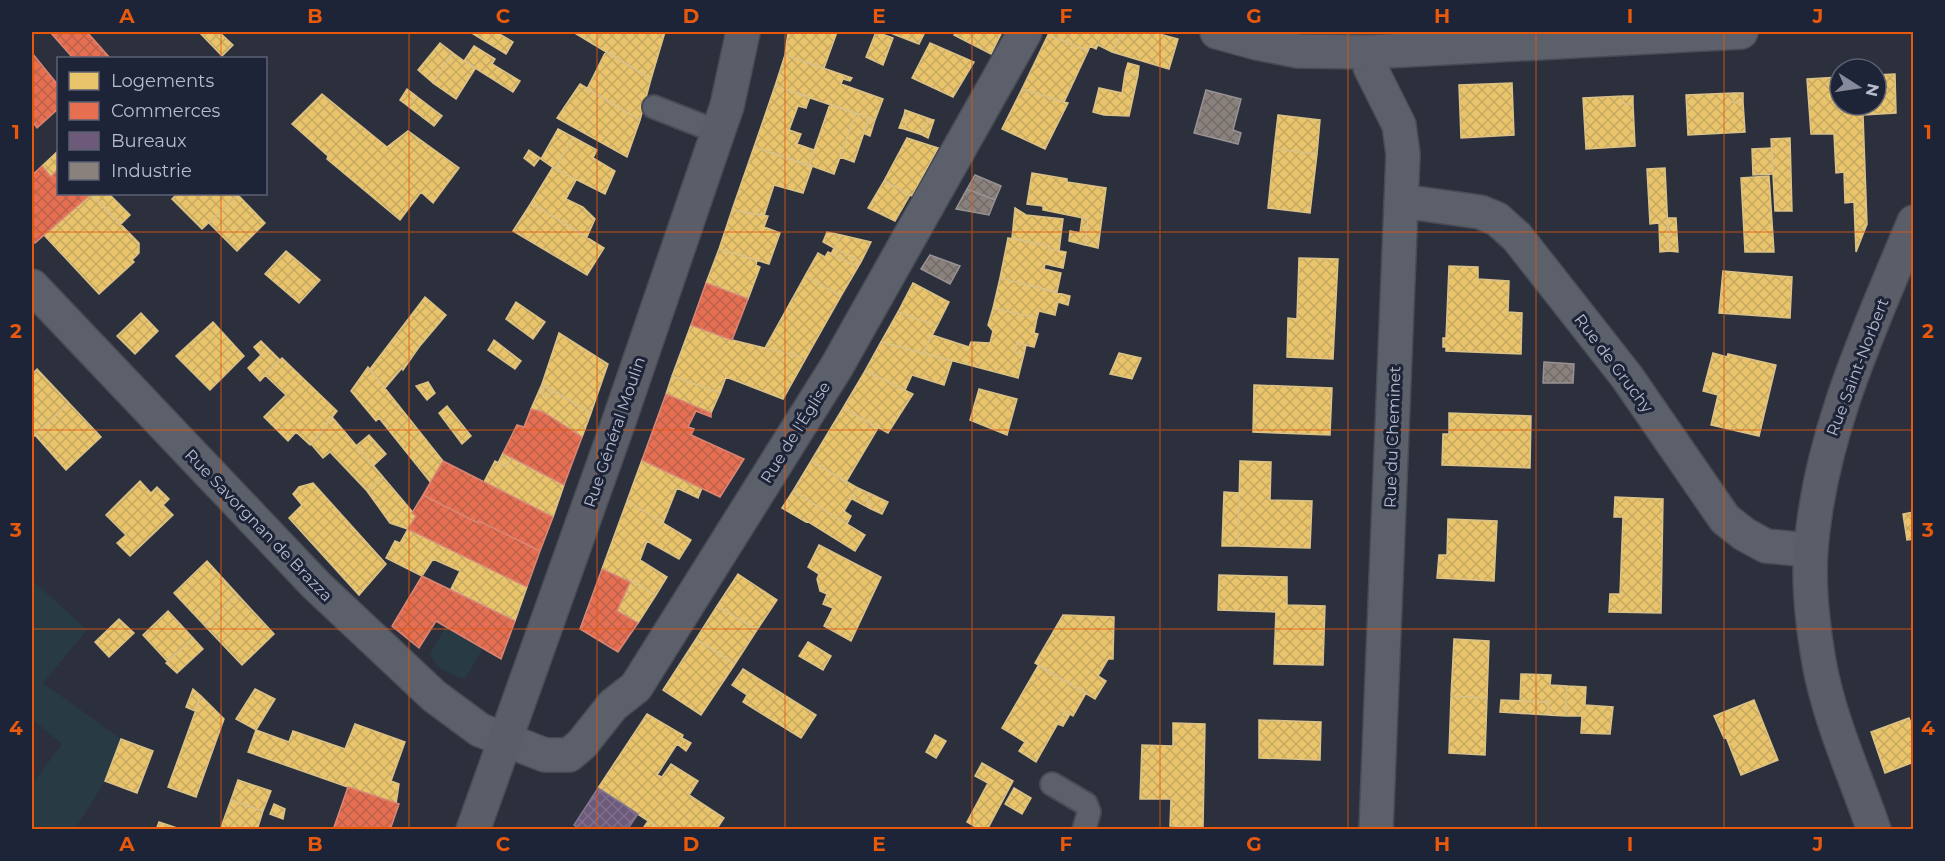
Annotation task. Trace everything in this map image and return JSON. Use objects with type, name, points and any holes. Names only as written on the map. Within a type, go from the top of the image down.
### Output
[{"type":"main road","name":"Rue Général Moulin","points":[[472,830],[619,421],[727,106],[743,32]]},
{"type":"main road","name":"Rue Saint-Norbert","points":[[1874,830],[1830,706],[1819,663],[1811,591],[1810,550],[1819,486],[1840,405],[1914,222]]},
{"type":"street","name":"Rue de l'Église","points":[[506,740],[545,755],[569,755],[582,744],[613,705],[636,687],[837,366],[1025,32]]},
{"type":"street","points":[[1217,32],[1298,51],[1369,52],[1741,32]]},
{"type":"street","name":"Rue du Cheminet","points":[[1369,52],[1370,67],[1399,125],[1403,154],[1376,830]]},
{"type":"street","name":"Rue de Gruchy","points":[[1401,201],[1480,212],[1497,219],[1517,237],[1627,377],[1725,519],[1744,534],[1766,546],[1810,550]]},
{"type":"street","name":"Rue Savorgnan de Brazza","points":[[32,286],[316,585],[434,696],[480,730],[506,740]]},
{"type":"lane","points":[[654,107],[718,132]]},
{"type":"lane","points":[[1052,784],[1086,804],[1089,812],[1084,830]]},
{"type":"shaded area","points":[[32,580],[87,630],[43,683],[121,739],[105,781],[75,829],[32,829],[32,784],[62,744],[32,719]]},
{"type":"shaded area","points":[[446,627],[483,648],[465,679],[444,670],[435,663],[430,653]]},
{"type":"building: Logements","points":[[199,32],[219,32],[233,45],[222,56]]},
{"type":"building: Logements","points":[[470,32],[496,32],[513,42],[506,54]]},
{"type":"building: Logements","points":[[573,32],[665,32],[651,79]]},
{"type":"building: Logements","points":[[788,32],[837,32],[824,68],[785,55]]},
{"type":"building: Logements","points":[[876,32],[893,38],[883,65],[866,57]]},
{"type":"building: Logements","points":[[888,32],[925,32],[919,44]]},
{"type":"building: Logements","points":[[957,32],[1002,32],[991,54],[954,35]]},
{"type":"building: Logements","points":[[1050,32],[1123,32],[1112,52],[1098,45],[1096,49],[1090,46],[1088,51],[1048,35]]},
{"type":"building: Logements","points":[[1123,32],[1152,32],[1178,39],[1169,69],[1112,52]]},
{"type":"building: Logements","points":[[1048,35],[1088,51],[1064,102],[1022,89]]},
{"type":"building: Logements","points":[[440,43],[453,53],[433,83],[418,70]]},
{"type":"building: Logements","points":[[930,43],[974,62],[953,97],[912,78]]},
{"type":"building: Logements","points":[[474,46],[495,59],[492,64],[520,81],[513,92],[464,61]]},
{"type":"building: Logements","points":[[606,51],[651,79],[640,120],[587,89]]},
{"type":"building: Logements","points":[[453,53],[475,69],[456,99],[433,83]]},
{"type":"building: Logements","points":[[785,55],[852,78],[850,81],[843,79],[841,84],[883,99],[875,120],[775,86]]},
{"type":"building: Logements","points":[[1128,63],[1139,66],[1138,75],[1125,73]]},
{"type":"building: Logements","points":[[1125,73],[1138,75],[1129,116],[1093,112],[1099,88],[1122,93]]},
{"type":"building: Logements","points":[[1888,74],[1895,74],[1896,113],[1888,113]]},
{"type":"building: Logements","points":[[1828,78],[1828,117],[1863,117],[1867,224],[1856,252],[1854,202],[1845,203],[1844,172],[1836,173],[1834,134],[1811,134],[1807,79]]},
{"type":"building: Logements","points":[[1512,83],[1514,135],[1461,138],[1459,85]]},
{"type":"building: Logements","points":[[580,84],[640,120],[627,157],[557,118]]},
{"type":"building: Logements","points":[[775,86],[810,97],[806,108],[798,106],[789,130],[801,134],[797,144],[814,150],[809,165],[754,147]]},
{"type":"building: Logements","points":[[407,89],[416,96],[408,106],[400,100]]},
{"type":"building: Logements","points":[[1022,89],[1068,103],[1045,149],[1002,129]]},
{"type":"building: Logements","points":[[1733,93],[1743,93],[1743,102],[1734,103]]},
{"type":"building: Logements","points":[[1733,93],[1734,103],[1743,102],[1745,132],[1688,135],[1686,95]]},
{"type":"building: Logements","points":[[322,94],[387,147],[408,131],[459,168],[433,203],[421,192],[400,220],[327,159],[328,156],[292,124]]},
{"type":"building: Logements","points":[[416,96],[442,116],[434,126],[408,106]]},
{"type":"building: Logements","points":[[1623,96],[1633,96],[1633,104],[1624,104]]},
{"type":"building: Logements","points":[[1623,96],[1624,104],[1633,104],[1635,146],[1586,149],[1583,98]]},
{"type":"building: Logements","points":[[830,104],[856,113],[834,174],[809,165]]},
{"type":"building: Logements","points":[[905,110],[930,119],[920,134],[904,129],[909,117],[904,115]]},
{"type":"building: Logements","points":[[856,113],[869,118],[854,162],[840,157]]},
{"type":"building: Logements","points":[[904,115],[909,117],[904,129],[899,128]]},
{"type":"building: Logements","points":[[1278,115],[1320,120],[1317,154],[1274,149]]},
{"type":"building: Logements","points":[[869,118],[875,120],[870,136],[863,133]]},
{"type":"building: Logements","points":[[930,119],[934,120],[928,138],[920,134]]},
{"type":"building: Logements","points":[[558,129],[573,137],[555,169],[541,159]]},
{"type":"building: Logements","points":[[573,137],[597,150],[593,158],[615,171],[605,194],[555,169]]},
{"type":"building: Logements","points":[[907,138],[938,148],[912,196],[884,181]]},
{"type":"building: Logements","points":[[1790,138],[1792,211],[1775,211],[1771,139]]},
{"type":"building: Logements","points":[[754,147],[812,167],[803,193],[774,185],[764,216],[732,210]]},
{"type":"building: Logements","points":[[1772,148],[1773,174],[1753,175],[1752,149]]},
{"type":"building: Logements","points":[[1274,149],[1317,154],[1310,213],[1268,208]]},
{"type":"building: Logements","points":[[529,150],[540,158],[534,166],[524,158]]},
{"type":"building: Logements","points":[[57,152],[57,170],[51,177],[42,166]]},
{"type":"building: Logements","points":[[553,167],[576,180],[566,199],[583,207],[595,219],[587,237],[531,203]]},
{"type":"building: Logements","points":[[1665,168],[1669,251],[1660,252],[1659,223],[1650,224],[1647,169]]},
{"type":"building: Logements","points":[[1032,173],[1067,179],[1067,182],[1106,188],[1098,248],[1085,245],[1088,219],[1043,210],[1043,206],[1027,204]]},
{"type":"building: Logements","points":[[1769,176],[1774,252],[1745,252],[1741,178]]},
{"type":"building: Logements","points":[[884,181],[910,195],[895,221],[868,208]]},
{"type":"building: Logements","points":[[92,195],[139,243],[139,253],[132,260],[134,262],[99,294],[44,235]]},
{"type":"building: Logements","points":[[92,195],[110,195],[130,215],[121,224]]},
{"type":"building: Logements","points":[[176,195],[238,195],[202,229],[172,199]]},
{"type":"building: Logements","points":[[238,195],[265,223],[237,251],[209,223]]},
{"type":"building: Logements","points":[[531,203],[604,248],[587,275],[513,231]]},
{"type":"building: Logements","points":[[1015,208],[1026,215],[1063,219],[1059,251],[1049,249],[1049,246],[1012,238]]},
{"type":"building: Logements","points":[[732,210],[768,216],[764,227],[780,233],[769,264],[719,249]]},
{"type":"building: Logements","points":[[1082,218],[1088,219],[1085,245],[1069,241],[1070,231],[1080,233]]},
{"type":"building: Logements","points":[[1668,218],[1676,218],[1678,252],[1669,251]]},
{"type":"building: Logements","points":[[827,232],[841,235],[834,248],[823,242]]},
{"type":"building: Logements","points":[[841,235],[871,242],[861,262],[834,248]]},
{"type":"building: Logements","points":[[1008,238],[1049,246],[1049,249],[1066,252],[1063,268],[1045,264],[1044,269],[1061,273],[1057,292],[1000,278]]},
{"type":"building: Logements","points":[[834,248],[861,262],[858,267],[831,254]]},
{"type":"building: Logements","points":[[719,249],[757,260],[756,265],[760,267],[748,299],[706,283]]},
{"type":"building: Logements","points":[[286,251],[320,280],[299,303],[265,274]]},
{"type":"building: Logements","points":[[828,252],[858,267],[841,296],[805,276],[818,253],[825,257]]},
{"type":"building: Logements","points":[[1299,258],[1338,259],[1333,359],[1287,357],[1288,318],[1297,319]]},
{"type":"building: Logements","points":[[1449,266],[1478,267],[1478,279],[1509,281],[1508,312],[1522,313],[1521,354],[1446,351],[1446,347],[1443,347],[1443,338],[1446,338]]},
{"type":"building: Logements","points":[[1723,271],[1792,277],[1790,318],[1719,313]]},
{"type":"building: Logements","points":[[805,276],[841,296],[806,358],[765,348]]},
{"type":"building: Logements","points":[[1000,278],[1070,296],[1068,305],[1058,302],[1055,315],[1039,311],[1037,318],[993,308]]},
{"type":"building: Logements","points":[[913,283],[949,302],[937,326],[898,312]]},
{"type":"building: Logements","points":[[425,297],[446,315],[403,370],[402,368],[385,388],[370,369]]},
{"type":"building: Logements","points":[[516,302],[545,322],[533,339],[506,319]]},
{"type":"building: Logements","points":[[993,308],[1037,318],[1034,333],[1038,334],[1034,347],[1017,343],[1015,352],[1024,354],[1018,378],[923,353],[932,335],[969,347],[971,342],[990,343],[993,331],[988,325]]},
{"type":"building: Logements","points":[[898,312],[937,326],[923,353],[881,342]]},
{"type":"building: Logements","points":[[141,313],[158,331],[135,354],[117,336]]},
{"type":"building: Logements","points":[[213,322],[244,356],[210,390],[176,356]]},
{"type":"building: Logements","points":[[691,325],[732,340],[806,358],[783,399],[726,377],[720,393],[672,376]]},
{"type":"building: Logements","points":[[559,333],[608,364],[591,413],[542,384]]},
{"type":"building: Logements","points":[[494,340],[521,361],[515,369],[488,350]]},
{"type":"building: Logements","points":[[261,341],[280,360],[260,381],[248,368],[261,355],[254,347]]},
{"type":"building: Logements","points":[[881,342],[952,361],[944,385],[912,375],[905,390],[865,371]]},
{"type":"building: Logements","points":[[1017,343],[1026,345],[1024,354],[1015,352]]},
{"type":"building: Logements","points":[[1119,353],[1141,358],[1132,379],[1110,374]]},
{"type":"building: Logements","points":[[1713,353],[1727,357],[1728,354],[1776,365],[1759,436],[1711,425],[1718,395],[1703,391]]},
{"type":"building: Logements","points":[[282,358],[337,411],[310,445],[296,432],[288,441],[264,417],[286,395],[265,375]]},
{"type":"building: Logements","points":[[368,367],[443,461],[431,483],[379,418],[376,421],[351,391]]},
{"type":"building: Logements","points":[[37,369],[69,403],[32,438],[32,374]]},
{"type":"building: Logements","points":[[865,371],[913,394],[888,433],[843,408]]},
{"type":"building: Logements","points":[[672,376],[720,393],[711,413],[666,394]]},
{"type":"building: Logements","points":[[428,382],[435,393],[427,400],[416,386]]},
{"type":"building: Logements","points":[[542,384],[544,386],[542,393],[549,397],[552,390],[591,413],[582,437],[543,412],[531,409]]},
{"type":"building: Logements","points":[[1254,385],[1332,388],[1330,435],[1253,432]]},
{"type":"building: Logements","points":[[544,386],[552,390],[549,397],[542,393]]},
{"type":"building: Logements","points":[[979,389],[1017,399],[1007,435],[970,420]]},
{"type":"building: Logements","points":[[69,403],[101,437],[66,470],[35,435]]},
{"type":"building: Logements","points":[[447,406],[471,436],[462,444],[439,413]]},
{"type":"building: Logements","points":[[843,408],[878,428],[846,482],[811,461]]},
{"type":"building: Logements","points":[[1449,413],[1531,416],[1530,468],[1442,465],[1443,434],[1449,434]]},
{"type":"building: Logements","points":[[332,417],[383,477],[367,491],[330,452],[323,458],[311,444]]},
{"type":"building: Logements","points":[[369,435],[386,454],[373,466],[356,446]]},
{"type":"building: Logements","points":[[503,453],[511,458],[506,467],[498,463]]},
{"type":"building: Logements","points":[[511,458],[564,485],[553,517],[484,482],[495,461],[506,467]]},
{"type":"building: Logements","points":[[642,460],[702,488],[698,498],[677,488],[663,523],[627,501]]},
{"type":"building: Logements","points":[[811,461],[858,488],[844,511],[851,516],[847,524],[793,491]]},
{"type":"building: Logements","points":[[1240,461],[1271,462],[1270,500],[1312,501],[1310,548],[1238,546]]},
{"type":"building: Logements","points":[[383,477],[416,516],[408,529],[390,523],[367,491]]},
{"type":"building: Logements","points":[[140,481],[151,493],[157,487],[169,499],[163,505],[173,515],[130,556],[117,543],[126,535],[106,515]]},
{"type":"building: Logements","points":[[313,483],[386,564],[359,595],[289,518],[302,505],[293,494],[299,487]]},
{"type":"building: Logements","points":[[858,488],[869,493],[865,500],[871,502],[869,508],[852,499]]},
{"type":"building: Logements","points":[[793,491],[865,535],[855,551],[782,508]]},
{"type":"building: Logements","points":[[1224,492],[1239,493],[1238,546],[1222,546]]},
{"type":"building: Logements","points":[[869,493],[888,502],[882,514],[869,508],[871,502],[865,500]]},
{"type":"building: Logements","points":[[1615,497],[1663,499],[1661,613],[1609,612],[1610,594],[1620,594],[1623,517],[1614,517]]},
{"type":"building: Logements","points":[[627,501],[691,540],[679,559],[647,541],[640,560],[667,577],[656,595],[631,580],[630,582],[602,569]]},
{"type":"building: Logements","points":[[1914,512],[1914,539],[1907,540],[1903,514]]},
{"type":"building: Logements","points":[[1448,519],[1497,521],[1494,581],[1437,578],[1439,555],[1447,555]]},
{"type":"building: Logements","points":[[408,529],[527,587],[515,621],[451,589],[460,571],[433,559],[422,576],[386,558],[395,541],[400,543]]},
{"type":"building: Logements","points":[[819,545],[881,577],[851,641],[824,626],[833,608],[823,604],[827,594],[820,591],[817,579],[819,574],[808,567]]},
{"type":"building: Logements","points":[[207,561],[238,595],[205,626],[174,593]]},
{"type":"building: Logements","points":[[738,574],[777,600],[757,630],[717,606]]},
{"type":"building: Logements","points":[[1219,575],[1287,577],[1287,605],[1325,606],[1323,665],[1274,664],[1276,612],[1218,610]]},
{"type":"building: Logements","points":[[631,580],[656,595],[638,623],[617,611]]},
{"type":"building: Logements","points":[[238,595],[274,634],[242,665],[205,626]]},
{"type":"building: Logements","points":[[717,606],[757,630],[735,664],[696,639]]},
{"type":"building: Logements","points":[[168,611],[193,638],[167,661],[143,635]]},
{"type":"building: Logements","points":[[1063,615],[1114,617],[1113,659],[1108,659],[1098,676],[1106,681],[1095,699],[1035,663]]},
{"type":"building: Logements","points":[[119,619],[134,633],[109,657],[95,642]]},
{"type":"building: Logements","points":[[193,638],[203,649],[177,673],[166,663]]},
{"type":"building: Logements","points":[[696,639],[735,664],[701,715],[663,690]]},
{"type":"building: Logements","points":[[1454,639],[1489,641],[1487,698],[1451,696]]},
{"type":"building: Logements","points":[[808,642],[831,656],[823,670],[799,656]]},
{"type":"building: Logements","points":[[1038,666],[1086,693],[1073,716],[1065,711],[1036,762],[1019,751],[1025,742],[1002,728]]},
{"type":"building: Logements","points":[[743,669],[816,715],[801,738],[743,702],[747,695],[732,685]]},
{"type":"building: Logements","points":[[1521,674],[1551,675],[1550,685],[1567,686],[1565,716],[1548,715],[1549,702],[1520,701]]},
{"type":"building: Logements","points":[[1567,686],[1586,687],[1585,705],[1613,707],[1610,734],[1581,733],[1582,716],[1565,716]]},
{"type":"building: Logements","points":[[193,689],[201,696],[195,711],[186,707]]},
{"type":"building: Logements","points":[[255,689],[275,699],[256,730],[236,719]]},
{"type":"building: Logements","points":[[201,696],[224,719],[196,797],[168,787]]},
{"type":"building: Logements","points":[[1451,696],[1487,698],[1485,755],[1449,753]]},
{"type":"building: Logements","points":[[1501,700],[1549,702],[1548,715],[1500,712]]},
{"type":"building: Logements","points":[[1754,700],[1778,760],[1741,775],[1726,737],[1724,738],[1714,716]]},
{"type":"building: Logements","points":[[1065,711],[1070,714],[1063,726],[1058,724]]},
{"type":"building: Logements","points":[[647,714],[683,735],[682,738],[691,743],[686,751],[677,744],[657,775],[662,777],[671,764],[698,781],[689,795],[724,818],[716,830],[662,830],[598,788]]},
{"type":"building: Logements","points":[[1909,718],[1914,730],[1914,762],[1885,773],[1871,732]]},
{"type":"building: Logements","points":[[1259,720],[1321,722],[1320,760],[1259,758]]},
{"type":"building: Logements","points":[[1173,723],[1205,724],[1203,827],[1170,826],[1171,799],[1140,799],[1142,745],[1173,746]]},
{"type":"building: Logements","points":[[355,724],[405,742],[391,781],[399,784],[396,804],[248,752],[256,730],[289,742],[293,731],[345,749]]},
{"type":"building: Logements","points":[[935,735],[946,741],[936,758],[926,752]]},
{"type":"building: Logements","points":[[121,739],[153,751],[137,793],[105,781]]},
{"type":"building: Logements","points":[[982,763],[1013,781],[987,830],[981,830],[967,822],[988,783],[975,776]]},
{"type":"building: Logements","points":[[238,780],[271,791],[263,811],[231,800]]},
{"type":"building: Logements","points":[[1014,788],[1031,798],[1022,814],[1005,804]]},
{"type":"building: Logements","points":[[231,800],[263,811],[257,830],[220,830]]},
{"type":"building: Logements","points":[[274,804],[285,809],[283,819],[270,814]]},
{"type":"building: Logements","points":[[648,821],[662,830],[642,830]]},
{"type":"building: Logements","points":[[159,822],[183,830],[156,830]]},
{"type":"building: Commerces","points":[[50,32],[87,32],[109,57],[72,57]]},
{"type":"building: Commerces","points":[[32,53],[57,84],[57,110],[37,128],[32,121]]},
{"type":"building: Commerces","points":[[42,166],[51,177],[57,170],[57,195],[90,195],[35,243],[32,240],[32,175]]},
{"type":"building: Commerces","points":[[706,283],[748,299],[732,340],[691,325]]},
{"type":"building: Commerces","points":[[666,394],[711,413],[711,417],[696,411],[688,427],[694,429],[691,435],[744,459],[720,497],[642,460]]},
{"type":"building: Commerces","points":[[531,409],[543,412],[582,437],[564,485],[503,453],[517,425],[524,427]]},
{"type":"building: Commerces","points":[[443,461],[553,517],[540,551],[423,495]]},
{"type":"building: Commerces","points":[[423,495],[540,551],[527,587],[408,529],[416,516],[412,513]]},
{"type":"building: Commerces","points":[[602,569],[630,582],[617,611],[638,623],[618,652],[580,629]]},
{"type":"building: Commerces","points":[[422,576],[515,621],[501,659],[436,621],[419,648],[392,626]]},
{"type":"building: Commerces","points":[[348,787],[399,804],[390,830],[333,830]]},
{"type":"building: Bureaux","points":[[598,788],[638,814],[627,830],[581,830],[574,825]]},
{"type":"building: Industrie","points":[[1206,90],[1241,99],[1233,130],[1241,133],[1238,144],[1194,133]]},
{"type":"building: Industrie","points":[[975,175],[1001,186],[995,200],[967,189]]},
{"type":"building: Industrie","points":[[967,189],[995,200],[989,215],[956,209]]},
{"type":"building: Industrie","points":[[930,255],[960,266],[950,284],[921,269]]},
{"type":"building: Industrie","points":[[1544,362],[1574,364],[1573,383],[1543,383]]}]
